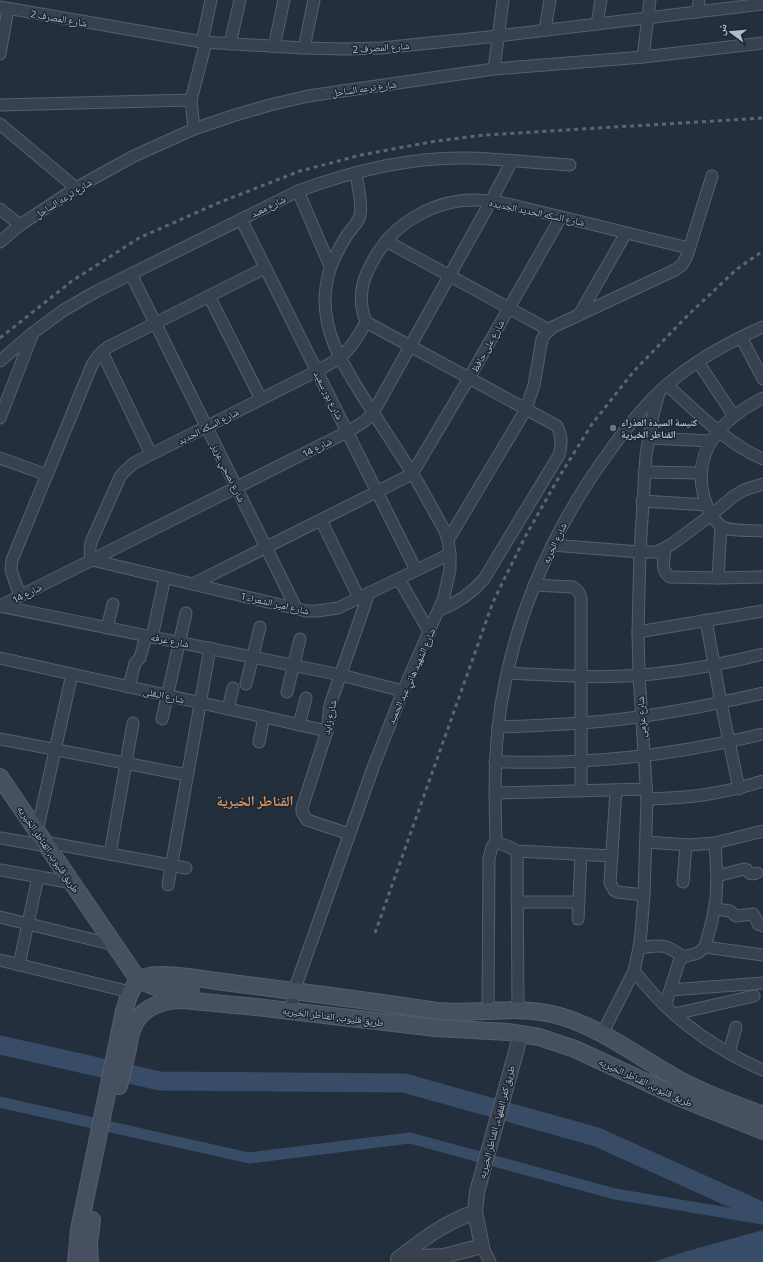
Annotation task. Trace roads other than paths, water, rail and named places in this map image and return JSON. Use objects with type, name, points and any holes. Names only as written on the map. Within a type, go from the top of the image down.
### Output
[{"type":"main road","name":"طريق قليوب, القناطر الخيريه","points":[[0,777],[135,975],[135,986],[124,1011],[98,1158],[89,1239],[90,1262]]},
{"type":"main road","name":"طريق قليوب, القناطر الخيريه","points":[[135,986],[151,975],[166,975],[437,1011],[462,1012],[518,1009],[553,1014],[586,1026],[602,1034],[684,1082],[712,1095],[763,1115]]},
{"type":"main road","points":[[135,986],[149,985],[158,988],[242,998],[252,1003],[256,1007]]},
{"type":"main road","name":"طريق قليوب, القناطر الخيريه","points":[[76,1262],[78,1239],[133,1027],[139,1017],[146,1011],[164,1002],[173,1000],[256,1007],[436,1028],[521,1034],[539,1037],[575,1049],[680,1098],[763,1131]]},
{"type":"street","points":[[194,129],[191,100],[204,42],[211,0]]},
{"type":"street","points":[[230,44],[240,0]]},
{"type":"street","points":[[274,47],[284,0]]},
{"type":"street","points":[[304,48],[314,0]]},
{"type":"street","points":[[494,69],[503,0]]},
{"type":"street","points":[[545,30],[550,0]]},
{"type":"street","points":[[597,24],[601,0]]},
{"type":"street","points":[[643,57],[650,0]]},
{"type":"street","points":[[698,12],[699,0]]},
{"type":"street","name":"شارع المصرف 2","points":[[4,8],[204,42],[343,50],[382,48],[498,36],[763,4]]},
{"type":"street","points":[[0,54],[4,8]]},
{"type":"street","name":"شارع ترعه الساحل","points":[[0,242],[20,225],[76,188],[134,156],[194,129],[270,105],[308,96],[494,69],[643,57],[763,44]]},
{"type":"street","points":[[0,105],[191,100]]},
{"type":"street","points":[[0,124],[76,188]]},
{"type":"street","name":"شارع معبد","points":[[0,361],[34,332],[64,310],[97,291],[298,191],[317,184],[377,167],[421,160],[466,158],[570,165]]},
{"type":"street","name":"شارع 14","points":[[0,606],[363,423],[373,413],[512,161]]},
{"type":"street","name":"شارع الشهيد هاني عبد الحميد","points":[[291,1011],[294,991],[374,765],[403,692],[444,598],[450,569],[450,554],[445,531],[412,474],[339,358],[330,334],[326,314],[325,298],[327,282],[330,266],[342,242],[360,216],[361,206],[356,173]]},
{"type":"street","points":[[448,540],[526,409],[534,385],[542,339],[549,330],[679,268],[685,261],[712,176]]},
{"type":"street","points":[[298,191],[330,266]]},
{"type":"street","name":"شارع السكه الحديد الجديده","points":[[366,322],[362,313],[361,303],[363,283],[373,261],[386,240],[410,220],[438,206],[456,202],[491,201],[689,248]]},
{"type":"street","points":[[0,209],[20,225]]},
{"type":"street","name":"شارع على حافظ","points":[[412,474],[561,217]]},
{"type":"street","name":"شارع بور سعيد","points":[[241,219],[416,570]]},
{"type":"street","points":[[579,315],[626,233]]},
{"type":"street","points":[[386,240],[549,330]]},
{"type":"street","points":[[20,596],[12,570],[12,560],[92,366],[102,352],[108,347],[265,268]]},
{"type":"street","name":"شارع نصحي عزيز","points":[[131,274],[296,608]]},
{"type":"street","points":[[209,296],[261,399]]},
{"type":"street","points":[[366,322],[557,426],[562,440],[560,455],[484,579],[475,590],[464,598],[439,610]]},
{"type":"street","name":"شارع السكه الحديد","points":[[92,560],[90,546],[120,478],[129,467],[151,454],[317,371],[339,358],[354,342],[366,322]]},
{"type":"street","name":"شارع الحريه","points":[[488,1011],[490,858],[492,847],[496,842],[495,762],[498,727],[507,673],[524,611],[534,585],[567,516],[599,464],[636,416],[663,389],[698,362],[741,337],[763,327]]},
{"type":"street","points":[[0,418],[34,332]]},
{"type":"street","points":[[741,337],[763,379]]},
{"type":"street","points":[[102,352],[151,454]]},
{"type":"street","points":[[698,362],[734,416]]},
{"type":"street","points":[[663,389],[742,449],[763,459]]},
{"type":"street","name":"شارع عزمى","points":[[602,1034],[634,971],[639,948],[644,895],[646,842],[646,794],[638,632],[642,501],[644,472],[649,438],[663,389]]},
{"type":"street","points":[[763,398],[751,404],[734,416],[718,430],[710,441],[704,457],[702,473],[702,489],[709,510],[721,526],[727,529],[763,531]]},
{"type":"street","points":[[649,438],[710,441]]},
{"type":"street","points":[[0,458],[47,476]]},
{"type":"street","points":[[644,472],[702,473]]},
{"type":"street","points":[[193,584],[412,474]]},
{"type":"street","points":[[552,545],[657,552],[665,549],[709,510],[744,490],[763,484]]},
{"type":"street","points":[[642,501],[709,510]]},
{"type":"street","points":[[321,520],[364,595]]},
{"type":"street","points":[[718,578],[721,526]]},
{"type":"street","points":[[665,549],[663,566],[666,574],[670,577],[763,577]]},
{"type":"street","name":"شارع امير الشعراء 1","points":[[92,560],[317,612],[338,608],[450,554]]},
{"type":"street","points":[[130,687],[135,663],[140,658],[149,636],[165,577]]},
{"type":"street","points":[[399,578],[430,633]]},
{"type":"street","points":[[534,585],[573,587],[580,593],[580,791]]},
{"type":"street","name":"شارع زايد","points":[[350,834],[311,822],[302,812],[303,804],[327,731],[330,705],[341,674],[364,595]]},
{"type":"street","points":[[107,628],[113,604]]},
{"type":"street","name":"شارع عرفه","points":[[0,606],[341,674],[403,692]]},
{"type":"street","points":[[638,632],[763,611]]},
{"type":"street","points":[[162,719],[186,613]]},
{"type":"street","points":[[706,620],[739,789]]},
{"type":"street","points":[[246,684],[260,627]]},
{"type":"street","points":[[287,692],[300,639]]},
{"type":"street","points":[[168,885],[210,648]]},
{"type":"street","points":[[507,673],[581,677],[639,675],[714,666],[763,654]]},
{"type":"street","name":"شارع البقلى","points":[[0,658],[327,731]]},
{"type":"street","points":[[43,840],[55,750],[72,674]]},
{"type":"street","points":[[228,709],[233,688]]},
{"type":"street","points":[[498,727],[581,723],[641,717],[721,703],[763,693]]},
{"type":"street","points":[[299,725],[306,698]]},
{"type":"street","points":[[259,742],[264,717]]},
{"type":"street","points":[[110,854],[133,723]]},
{"type":"street","points":[[495,762],[581,761],[643,756],[729,742],[763,734]]},
{"type":"street","points":[[0,739],[187,776]]},
{"type":"street","points":[[495,793],[616,790],[685,797],[708,795],[739,789],[763,781]]},
{"type":"street","points":[[616,790],[610,883],[614,890],[621,893],[644,895]]},
{"type":"street","points":[[646,842],[686,845],[715,843],[763,831]]},
{"type":"street","points":[[0,838],[43,840],[186,868]]},
{"type":"street","points":[[496,842],[517,851],[612,856]]},
{"type":"street","points":[[665,1006],[679,962],[682,958],[698,953],[705,947],[715,909],[717,876],[715,843]]},
{"type":"street","points":[[683,882],[686,845]]},
{"type":"street","points":[[517,851],[518,1009]]},
{"type":"street","points":[[578,919],[581,854]]},
{"type":"street","points":[[717,876],[744,869],[752,874],[758,873]]},
{"type":"street","points":[[0,870],[73,884]]},
{"type":"street","points":[[19,965],[38,877]]},
{"type":"street","points":[[517,902],[579,902]]},
{"type":"street","points":[[715,909],[730,911],[736,916],[753,914],[758,924],[763,926]]},
{"type":"street","points":[[0,917],[115,945]]},
{"type":"street","points":[[639,948],[664,945],[672,949],[682,958]]},
{"type":"street","points":[[705,947],[763,956]]},
{"type":"street","points":[[0,960],[19,965],[135,986]]},
{"type":"street","points":[[634,971],[665,1006],[704,1038],[729,1053],[763,1070]]},
{"type":"street","points":[[670,990],[763,983]]},
{"type":"street","points":[[674,1014],[754,996]]},
{"type":"street","points":[[729,1053],[736,1028]]},
{"type":"street","name":"طريق كفر الفقهاء, القناطر الخيريه","points":[[490,1262],[482,1246],[476,1220],[475,1212],[477,1192],[521,1034]]},
{"type":"street","points":[[397,1260],[424,1238],[460,1217],[475,1212]]},
{"type":"street","points":[[397,1260],[444,1256],[482,1246]]},
{"type":"water","points":[[763,1230],[763,1262],[653,1262],[684,1252]]},
{"type":"waterway","points":[[0,1045],[160,1081],[404,1083],[597,1137],[763,1212]]},
{"type":"waterway","points":[[0,1102],[249,1158],[410,1138],[615,1194],[763,1219]]},
{"type":"railway","points":[[0,338],[72,281],[139,238],[218,203],[300,171],[361,155],[436,141],[485,135],[763,118]]},
{"type":"railway","points":[[375,933],[493,602],[525,537],[559,477],[592,424],[634,371],[688,315],[737,269],[763,251]]},
{"type":"place","name":"كنيسة السيدة العذراء القناطر الخيرية","points":[[613,428]]},
{"type":"district","name":"القناطر الخيرية","points":[[255,801]]}]
